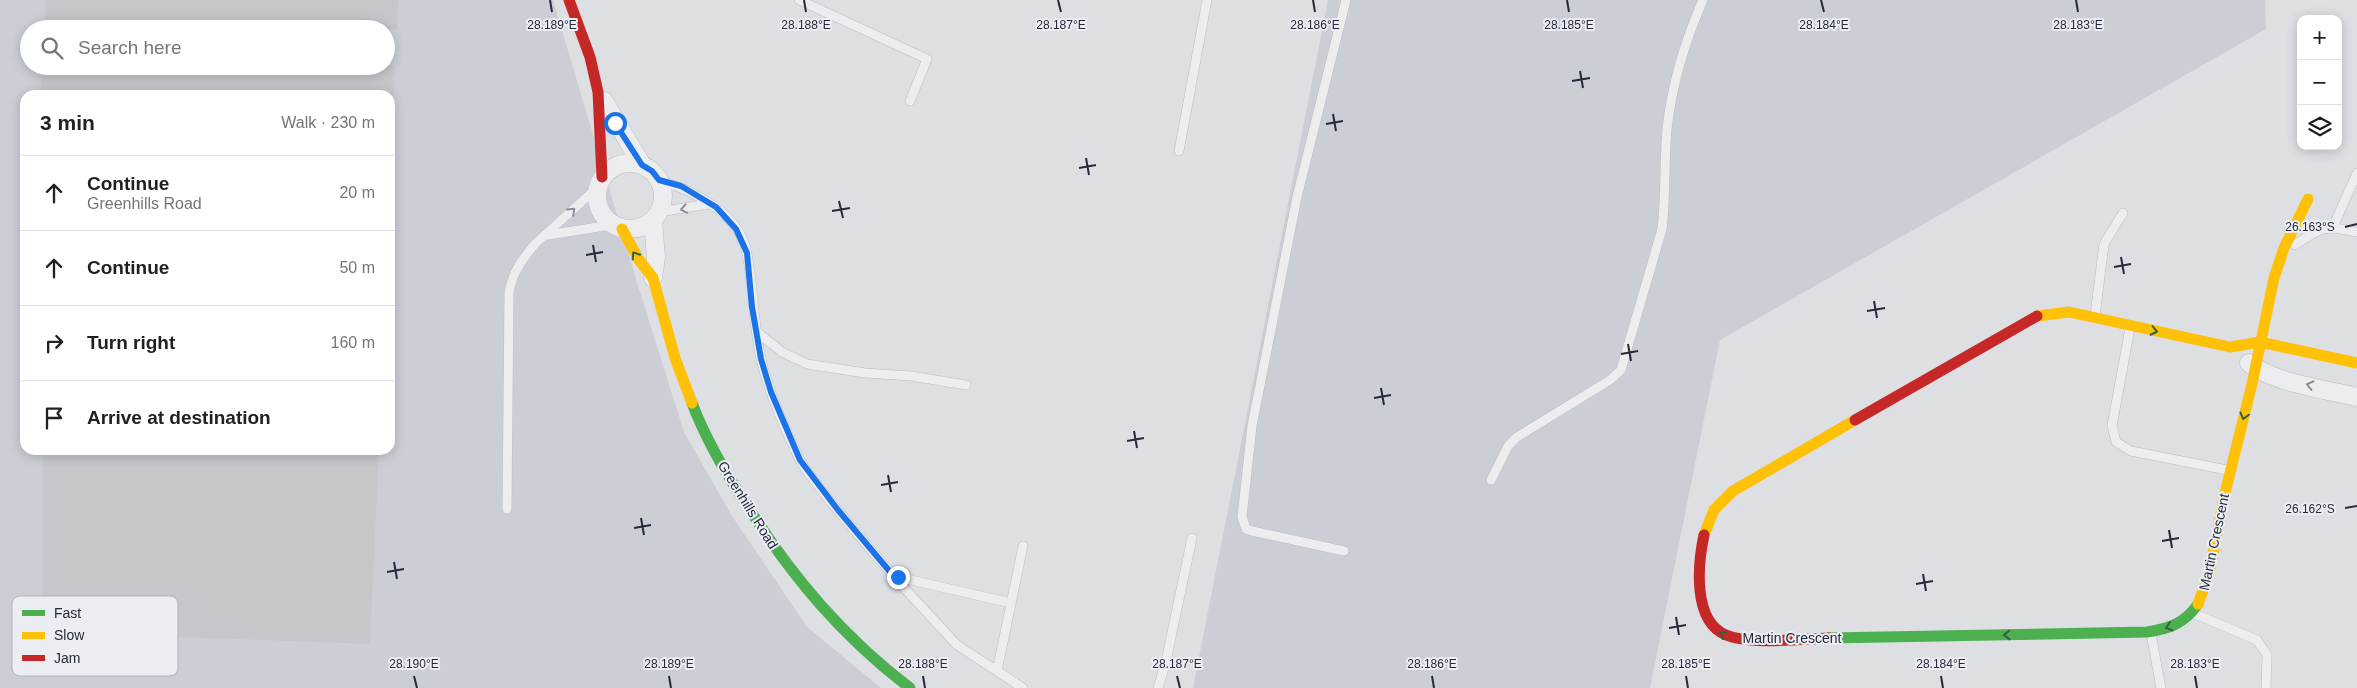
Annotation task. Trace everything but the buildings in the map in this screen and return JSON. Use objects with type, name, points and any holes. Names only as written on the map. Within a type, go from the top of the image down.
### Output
[{"type":"street","points":[[569,0],[581,32],[598,90],[601,116],[600,182],[596,197],[598,208],[603,217],[616,227],[633,230],[643,227],[656,216],[663,202],[663,190],[659,180],[652,171],[642,165],[620,164],[610,169],[600,182]]},
{"type":"street","points":[[598,90],[615,123],[642,165]]},
{"type":"street","points":[[2256,368],[2260,342],[2282,254],[2308,199]]},
{"type":"street","name":"Greenhills Road","points":[[653,278],[656,257],[656,216]]},
{"type":"street","name":"Greenhills Road","points":[[616,227],[653,278],[675,358],[685,385],[699,422],[727,475],[770,542],[805,589],[840,627],[884,669],[910,688]]},
{"type":"street","name":"Martin Crescent","points":[[2256,368],[2230,470],[2203,595],[2193,612],[2181,622],[2150,631],[1747,640],[1730,638],[1720,632],[1713,626],[1702,609],[1700,560],[1706,528],[1714,510],[1731,493],[1756,476],[2038,316],[2069,312],[2230,347],[2260,342],[2357,363]]},
{"type":"street","name":"Martin Crescent","points":[[2230,347],[2256,368],[2278,377],[2357,397]]},
{"type":"lane","points":[[799,0],[927,59],[910,101]]},
{"type":"lane","points":[[1179,152],[1207,0]]},
{"type":"lane","points":[[1344,551],[1252,531],[1246,529],[1242,518],[1252,426],[1297,197],[1346,0]]},
{"type":"lane","points":[[1491,480],[1508,446],[1517,437],[1610,380],[1621,370],[1662,229],[1667,129],[1680,60],[1689,32],[1703,0]]},
{"type":"lane","points":[[2333,227],[2357,173]]},
{"type":"lane","points":[[659,180],[681,186],[720,211],[736,229],[747,253],[761,359],[771,392],[800,460],[838,510],[891,573],[957,645],[1023,688]]},
{"type":"lane","points":[[507,509],[509,293],[511,278],[526,254],[600,182]]},
{"type":"lane","points":[[656,216],[709,204]]},
{"type":"lane","points":[[2094,317],[2104,244],[2123,213]]},
{"type":"lane","points":[[2282,254],[2313,232],[2326,226],[2357,232]]},
{"type":"lane","points":[[547,235],[616,227]]},
{"type":"lane","points":[[2130,326],[2112,426],[2116,442],[2131,451],[2230,470]]},
{"type":"lane","points":[[756,332],[782,352],[806,364],[865,373],[911,376],[966,385]]},
{"type":"lane","points":[[1158,688],[1166,661],[1192,538]]},
{"type":"lane","points":[[996,671],[1023,546]]},
{"type":"lane","points":[[891,573],[898,577],[1011,603]]},
{"type":"lane","points":[[2193,612],[2258,640],[2267,655],[2266,688]]},
{"type":"lane","points":[[2150,631],[2161,688]]},
{"type":"shaded area","points":[[0,0],[553,0],[635,276],[684,432],[732,516],[807,627],[881,688],[0,688]]},
{"type":"shaded area","points":[[1328,0],[2265,0],[2266,29],[1720,340],[1650,688],[1193,688]]},
{"type":"traffic: fast","points":[[692,403],[724,469],[765,533],[801,582],[841,627],[910,688]]},
{"type":"traffic: fast","points":[[1829,638],[2147,632],[2176,624],[2188,616],[2198,604]]},
{"type":"traffic: slow","points":[[2198,604],[2209,574],[2225,493],[2252,384],[2274,278],[2284,248],[2308,199]]},
{"type":"traffic: slow","points":[[622,229],[639,260],[653,278],[675,358],[692,403]]},
{"type":"traffic: slow","points":[[2037,316],[2069,312],[2230,347],[2260,342],[2357,363]]},
{"type":"traffic: slow","points":[[1704,535],[1714,510],[1733,491],[1855,420]]},
{"type":"traffic: jam","points":[[569,0],[590,57],[598,92],[602,177]]},
{"type":"traffic: jam","points":[[1855,420],[2037,316]]},
{"type":"traffic: jam","points":[[1704,535],[1700,560],[1700,590],[1707,617],[1715,628],[1726,635],[1748,640],[1776,641],[1829,638]]},
{"type":"route","points":[[615,123],[642,165],[652,171],[659,180],[681,186],[716,207],[729,219],[736,229],[747,253],[752,307],[761,359],[771,392],[800,460],[838,510],[891,573],[898,577]]}]
